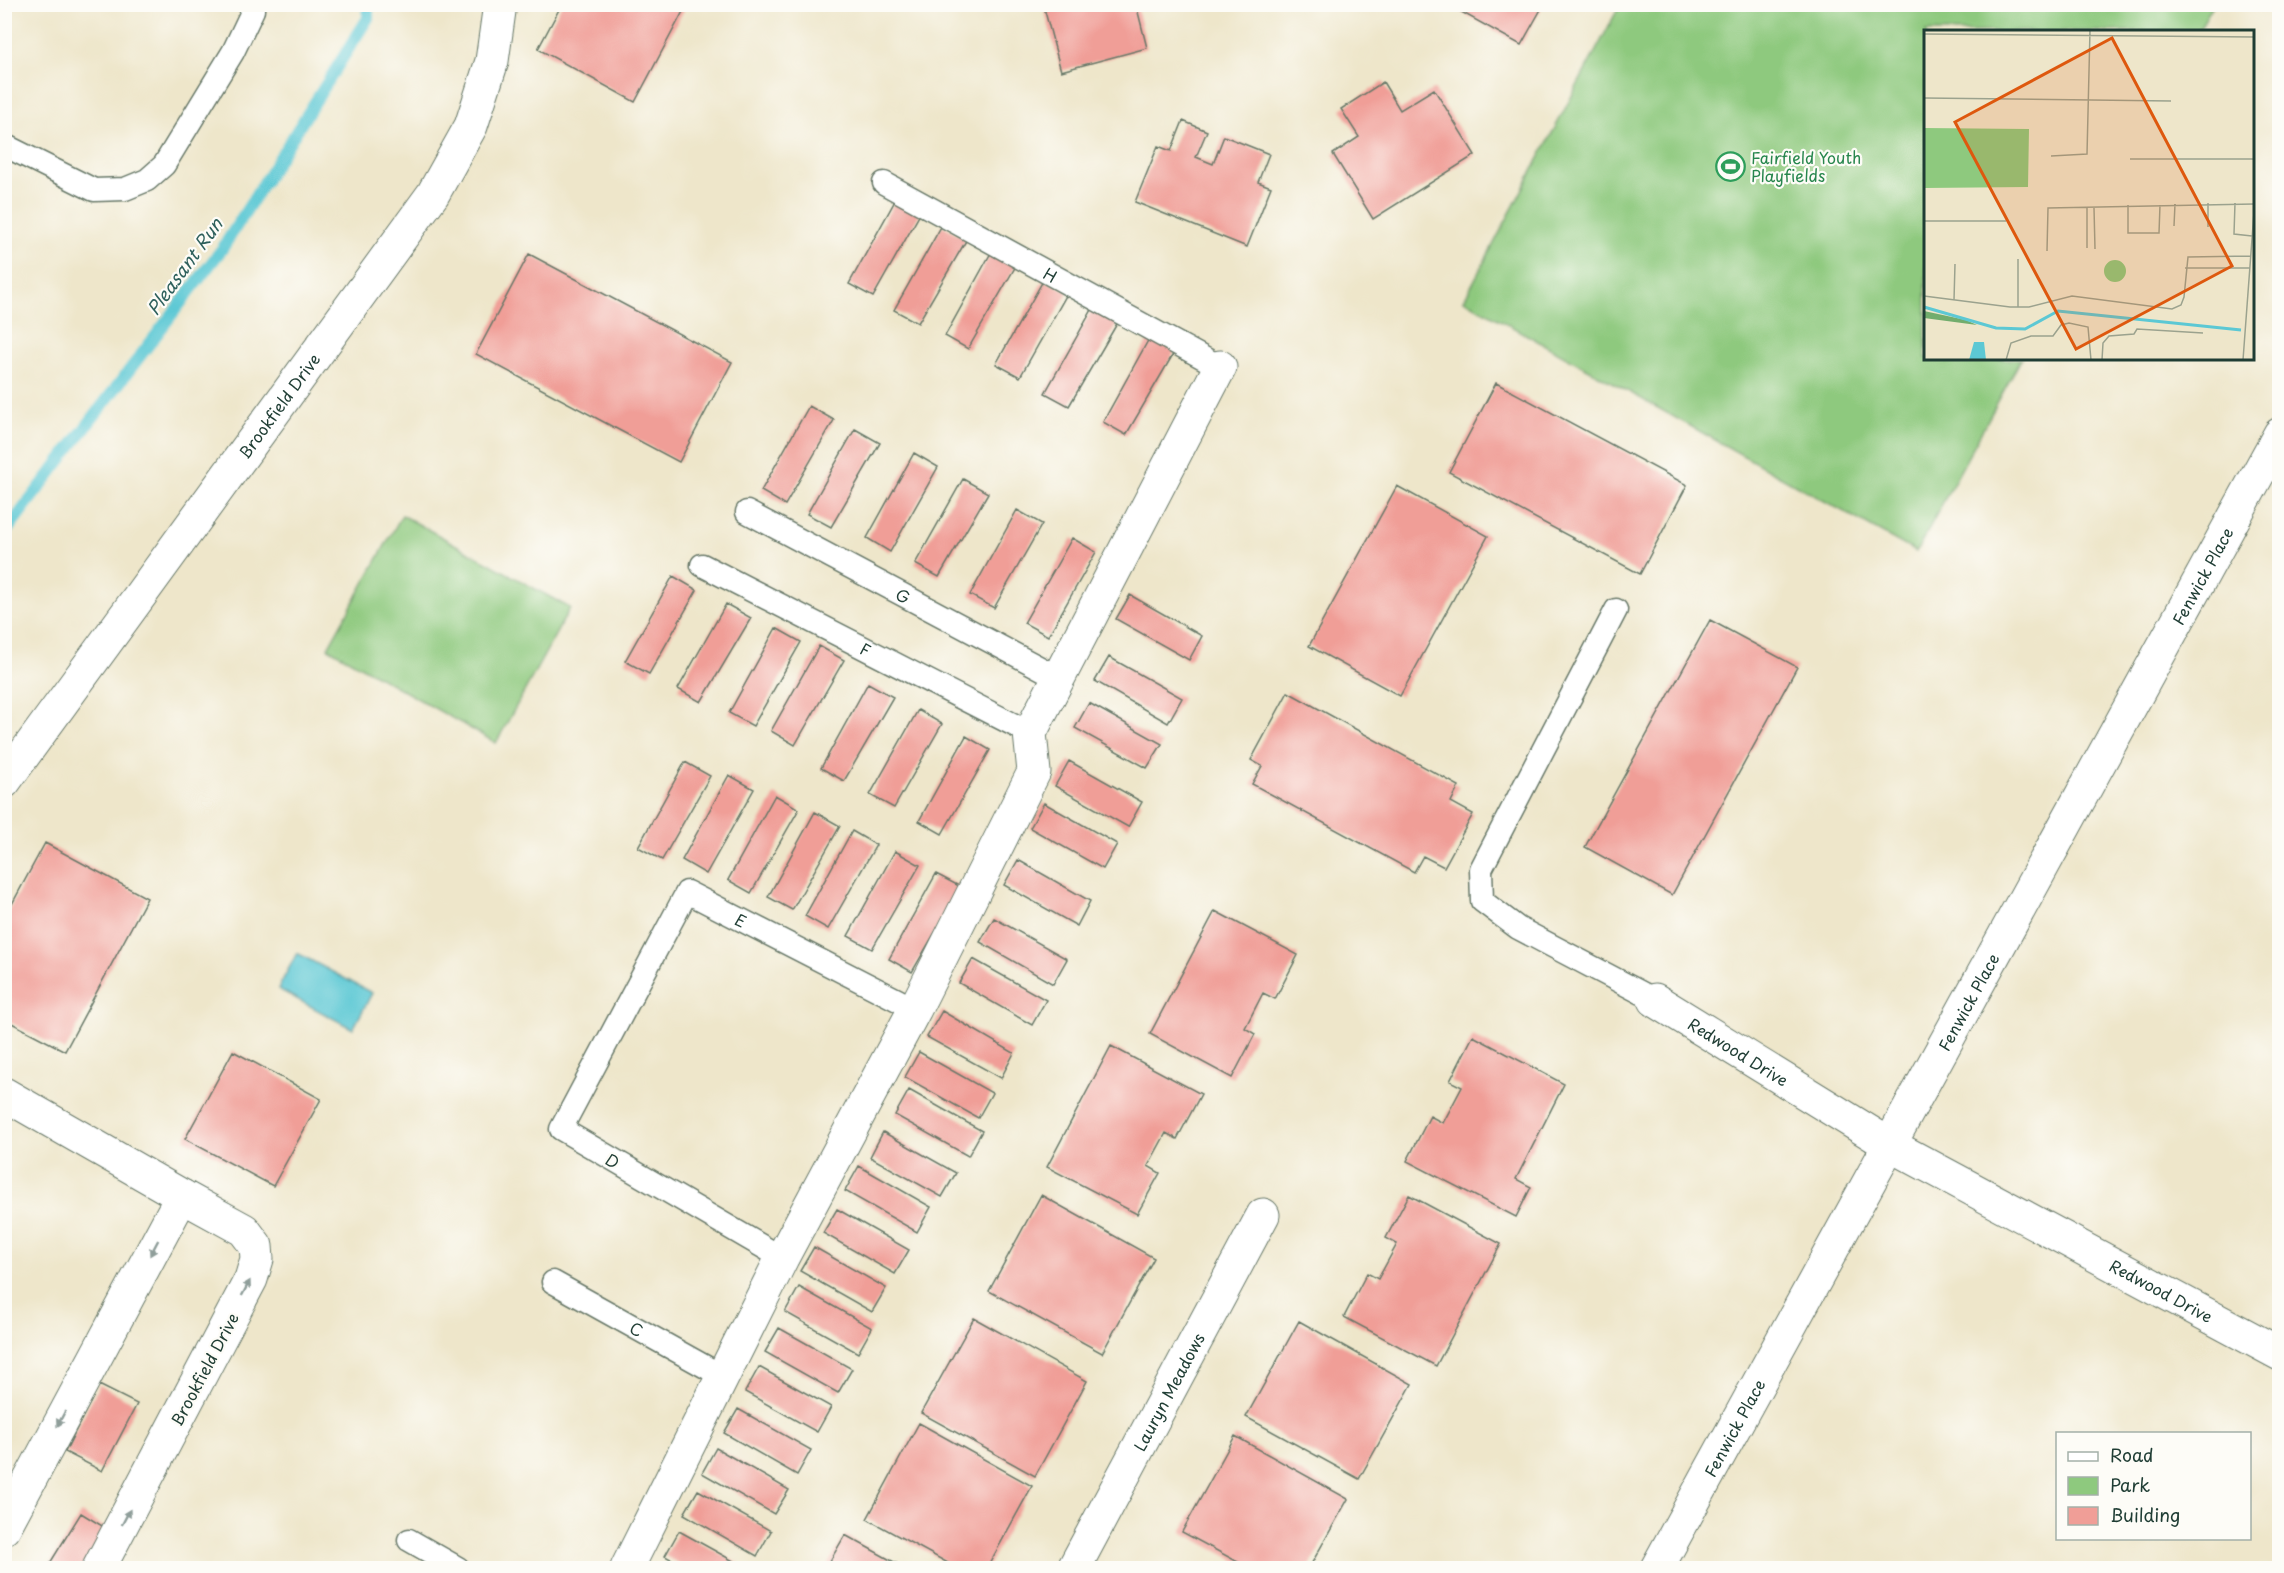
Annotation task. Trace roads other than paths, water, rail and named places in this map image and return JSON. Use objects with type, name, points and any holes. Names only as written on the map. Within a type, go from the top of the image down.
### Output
[{"type":"street","name":"Brookfield Drive","points":[[4,782],[433,194],[471,126],[492,61],[500,4]]},
{"type":"street","points":[[627,1569],[782,1258],[915,1009],[1034,772],[1030,733],[1220,367]]},
{"type":"street","name":"Fenwick Place","points":[[1657,1569],[2280,434]]},
{"type":"street","name":"Redwood Drive","points":[[1655,1000],[1890,1145],[2280,1354]]},
{"type":"street","name":"Brookfield Drive","points":[[4,1094],[244,1230],[256,1246],[257,1259],[251,1279],[99,1569]]},
{"type":"street","points":[[4,1528],[182,1196]]},
{"type":"street","name":"Lauryn Meadows","points":[[1074,1569],[1263,1215]]},
{"type":"lane","points":[[4,145],[94,190],[124,189],[147,180],[164,165],[233,52],[253,10],[253,4]]},
{"type":"lane","name":"H","points":[[884,183],[1220,367]]},
{"type":"lane","name":"G","points":[[747,512],[1059,678]]},
{"type":"lane","name":"F","points":[[702,565],[1030,733]]},
{"type":"lane","name":"Redwood Drive","points":[[1616,610],[1482,869],[1482,901],[1518,928],[1655,1000]]},
{"type":"lane","name":"E","points":[[624,1010],[687,892],[915,1009]]},
{"type":"lane","name":"D","points":[[624,1010],[561,1129],[782,1258]]},
{"type":"lane","name":"C","points":[[553,1282],[722,1376]]},
{"type":"lane","points":[[409,1540],[458,1569]]},
{"type":"water","points":[[297,953],[372,993],[353,1029],[278,989]]},
{"type":"waterway","name":"Pleasant Run","points":[[4,534],[222,249],[368,18],[368,4]]},
{"type":"place","name":"Fairfield Youth Playfields","points":[[1730,166]]}]
